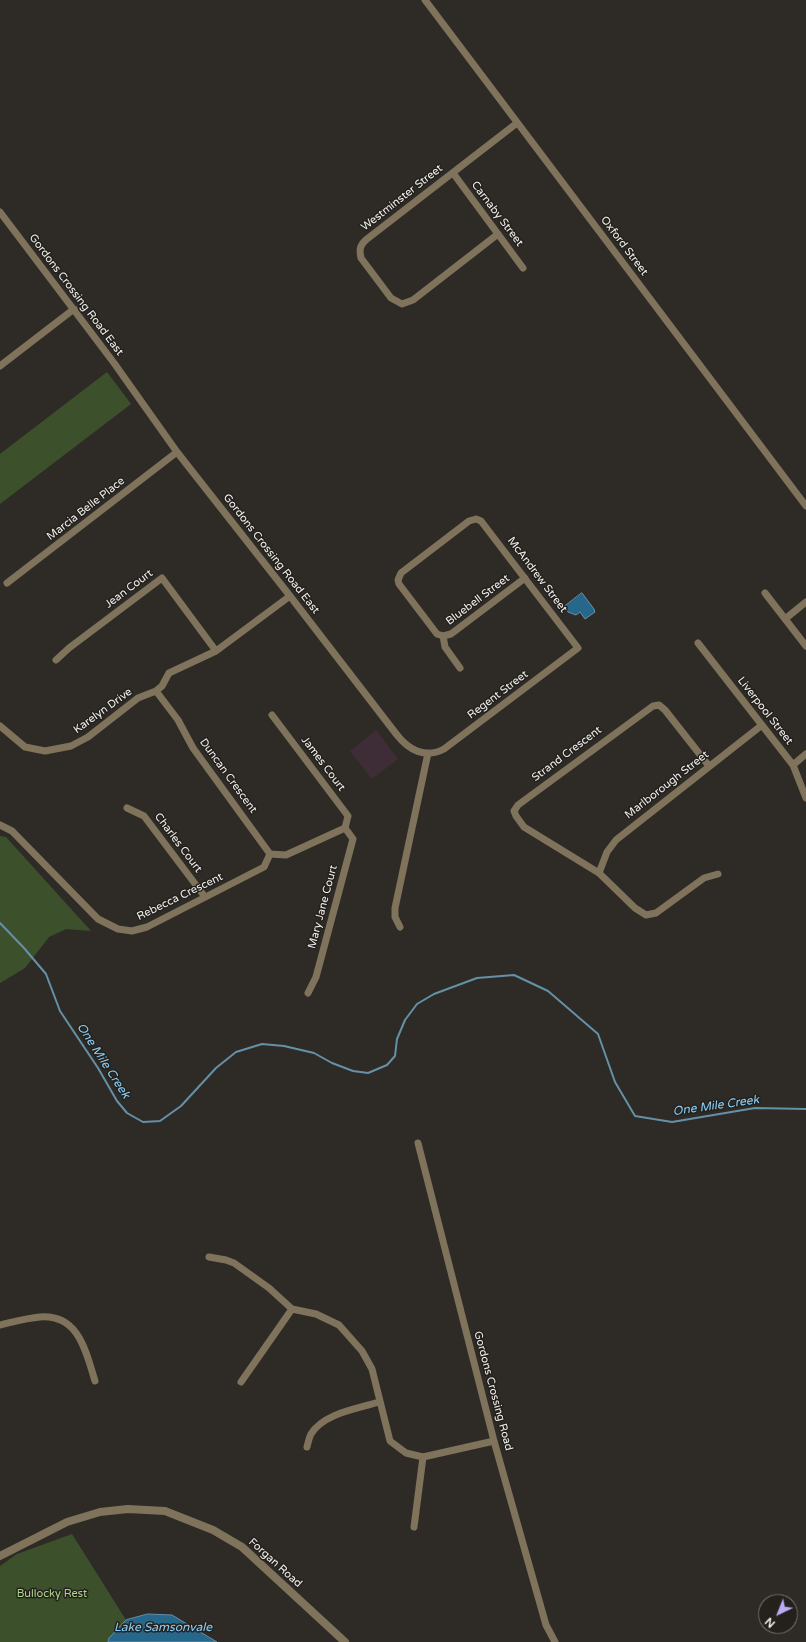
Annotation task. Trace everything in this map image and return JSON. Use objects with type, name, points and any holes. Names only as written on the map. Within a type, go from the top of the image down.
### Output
[{"type":"street","name":"Oxford Street","points":[[425,0],[806,506]]},
{"type":"street","name":"Westminster Street","points":[[498,234],[413,300],[402,304],[392,298],[361,258],[360,246],[367,239],[517,123]]},
{"type":"street","name":"Carnaby Street","points":[[453,173],[523,268]]},
{"type":"street","name":"Gordons Crossing Road East","points":[[0,212],[74,309],[177,452],[401,740],[413,750],[428,753]]},
{"type":"street","points":[[1,363],[74,309]]},
{"type":"street","name":"Marcia Belle Place","points":[[7,583],[177,452]]},
{"type":"street","name":"McAndrew Street","points":[[399,584],[399,577],[403,570],[469,521],[476,519],[483,522],[578,648]]},
{"type":"street","name":"Jean Court","points":[[56,660],[69,648],[162,578],[216,651]]},
{"type":"street","name":"Bluebell Street","points":[[399,584],[437,634],[443,636],[451,634],[525,578]]},
{"type":"street","points":[[765,593],[806,646]]},
{"type":"street","points":[[156,691],[162,686],[168,673],[216,651],[290,596]]},
{"type":"street","points":[[785,619],[806,602]]},
{"type":"street","name":"Bluebell Street","points":[[443,636],[445,647],[460,668]]},
{"type":"street","name":"Liverpool Street","points":[[698,642],[793,765],[806,798]]},
{"type":"street","name":"Regent Street","points":[[428,753],[442,750],[449,746],[578,648]]},
{"type":"street","name":"Karelyn Drive","points":[[0,726],[24,748],[45,752],[72,746],[88,737],[138,698],[156,691]]},
{"type":"street","name":"Duncan Crescent","points":[[156,691],[178,720],[193,748],[270,854]]},
{"type":"street","name":"Strand Crescent","points":[[599,873],[524,827],[516,816],[514,810],[518,804],[653,706],[659,705],[665,710],[709,766]]},
{"type":"street","name":"James Court","points":[[272,715],[348,816],[344,828]]},
{"type":"street","name":"Marlborough Street","points":[[599,873],[607,852],[616,840],[762,725]]},
{"type":"street","points":[[400,927],[395,916],[395,908],[428,753]]},
{"type":"street","points":[[793,765],[806,754]]},
{"type":"street","name":"Charles Court","points":[[128,808],[144,816],[206,897]]},
{"type":"street","name":"Rebecca Crescent","points":[[0,825],[12,831],[98,919],[118,930],[132,931],[147,927],[264,867],[270,854]]},
{"type":"street","points":[[270,854],[286,855],[344,828]]},
{"type":"street","name":"Mary Jane Court","points":[[308,993],[316,977],[353,839],[344,828]]},
{"type":"street","points":[[599,873],[635,908],[646,915],[656,913],[704,878],[718,874]]},
{"type":"street","name":"Gordons Crossing Road","points":[[418,1143],[494,1441],[546,1625],[555,1642]]},
{"type":"street","points":[[209,1257],[234,1263],[269,1288],[292,1309],[316,1314],[339,1324],[362,1351],[372,1369],[379,1402],[390,1440],[406,1453],[423,1457],[494,1441]]},
{"type":"street","points":[[241,1382],[292,1309]]},
{"type":"street","points":[[0,1325],[40,1317],[51,1318],[66,1323],[82,1341],[95,1381]]},
{"type":"street","points":[[307,1447],[311,1435],[319,1425],[331,1417],[379,1402]]},
{"type":"street","points":[[414,1527],[423,1457]]},
{"type":"street","name":"Forgan Road","points":[[0,1556],[67,1522],[100,1512],[128,1509],[165,1511],[213,1530],[242,1547],[345,1642]]},
{"type":"shaded area","points":[[376,730],[398,759],[372,779],[350,751]]},
{"type":"green space","points":[[107,372],[131,404],[0,504],[0,454]]},
{"type":"green space","points":[[0,836],[6,837],[91,931],[66,929],[49,937],[25,968],[0,983]]},
{"type":"green space","name":"Bullocky Rest","points":[[72,1534],[126,1620],[109,1638],[108,1642],[0,1642],[0,1566],[17,1554]]},
{"type":"water","points":[[582,593],[595,612],[585,619],[580,612],[576,615],[568,612],[564,607]]},
{"type":"water","name":"Lake Samsonvale","points":[[148,1614],[172,1615],[217,1642],[108,1642],[109,1638],[126,1620]]},
{"type":"waterway","name":"One Mile Creek","points":[[0,923],[46,974],[60,1011],[98,1068],[117,1101],[127,1113],[143,1122],[160,1121],[181,1106],[216,1068],[236,1052],[262,1044],[284,1046],[314,1053],[332,1063],[353,1071],[368,1073],[387,1065],[395,1056],[397,1039],[405,1020],[417,1004],[434,994],[477,978],[514,975],[548,991],[598,1034],[615,1082],[635,1116],[672,1122],[755,1108],[806,1109]]}]
